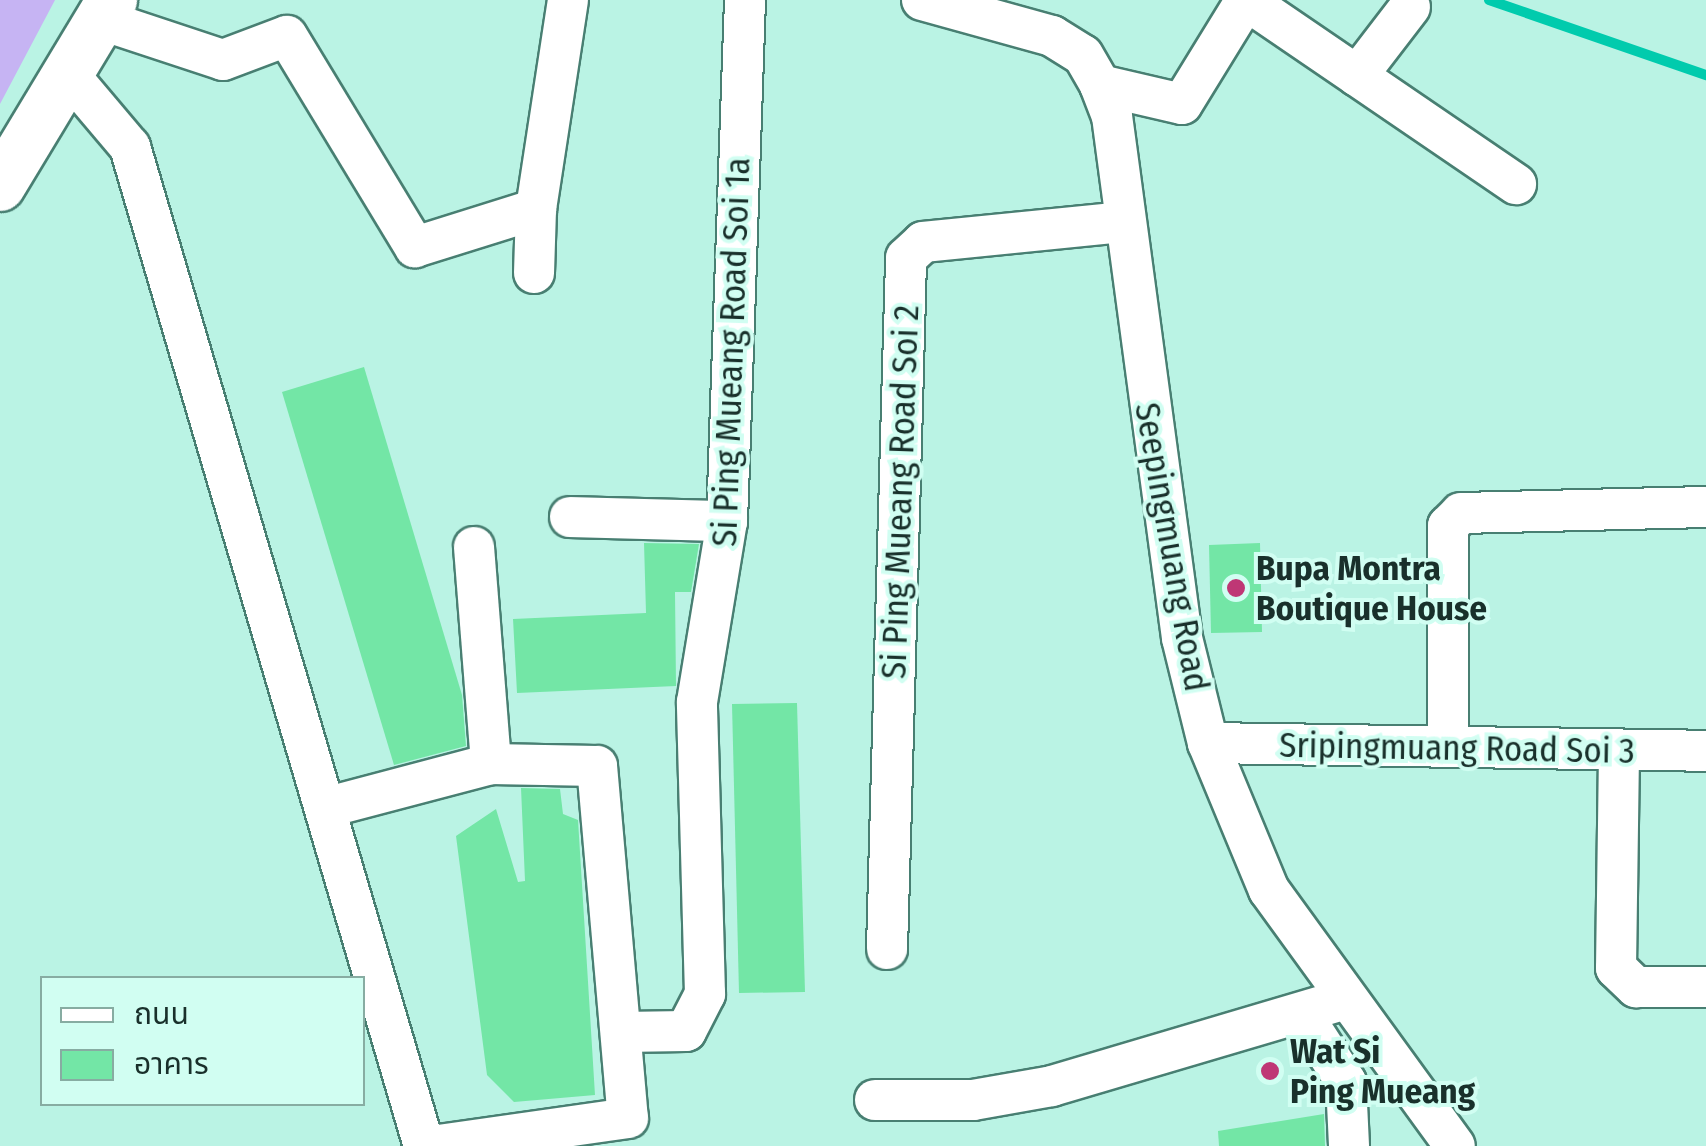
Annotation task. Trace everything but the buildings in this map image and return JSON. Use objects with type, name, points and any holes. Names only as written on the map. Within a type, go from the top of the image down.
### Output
[{"type":"main road","points":[[0,186],[107,10]]},
{"type":"street","points":[[534,273],[536,209],[568,0]]},
{"type":"street","name":"Si Ping Mueang Road Soi 1a","points":[[622,1032],[686,1031],[706,994],[697,702],[727,521],[745,0]]},
{"type":"street","name":"Seepingmuang Road","points":[[922,0],[1052,36],[1083,55],[1100,85],[1112,116],[1122,222],[1182,638],[1208,743],[1270,890],[1343,1000],[1455,1146]]},
{"type":"street","points":[[1100,85],[1182,104],[1246,0],[1516,184]]},
{"type":"street","points":[[1358,76],[1410,8]]},
{"type":"street","points":[[107,10],[223,60],[288,36],[415,247],[536,209]]},
{"type":"street","points":[[70,76],[130,147],[328,808],[424,1146]]},
{"type":"street","name":"Si Ping Mueang Road Soi 2","points":[[887,950],[906,258],[923,242],[1122,222]]},
{"type":"street","points":[[1448,746],[1448,526],[1461,513],[1706,507]]},
{"type":"street","points":[[570,517],[727,521]]},
{"type":"street","points":[[474,546],[491,764]]},
{"type":"street","name":"Sripingmuang Road Soi 3","points":[[1208,743],[1619,753],[1706,751]]},
{"type":"street","points":[[1619,753],[1616,968],[1636,987],[1706,987]]},
{"type":"street","points":[[328,808],[491,764],[597,766],[628,1118],[432,1146]]},
{"type":"street","points":[[875,1100],[973,1100],[1052,1086],[1343,1000]]},
{"type":"street","points":[[1302,1014],[1346,1082],[1349,1146]]},
{"type":"shaded area","points":[[0,0],[55,0],[0,104]]},
{"type":"waterway","points":[[1489,0],[1706,75]]},
{"type":"place","name":"Bupa Montra Boutique House","points":[[1236,588]]},
{"type":"place","name":"Wat Si Ping Mueang","points":[[1270,1071]]}]
